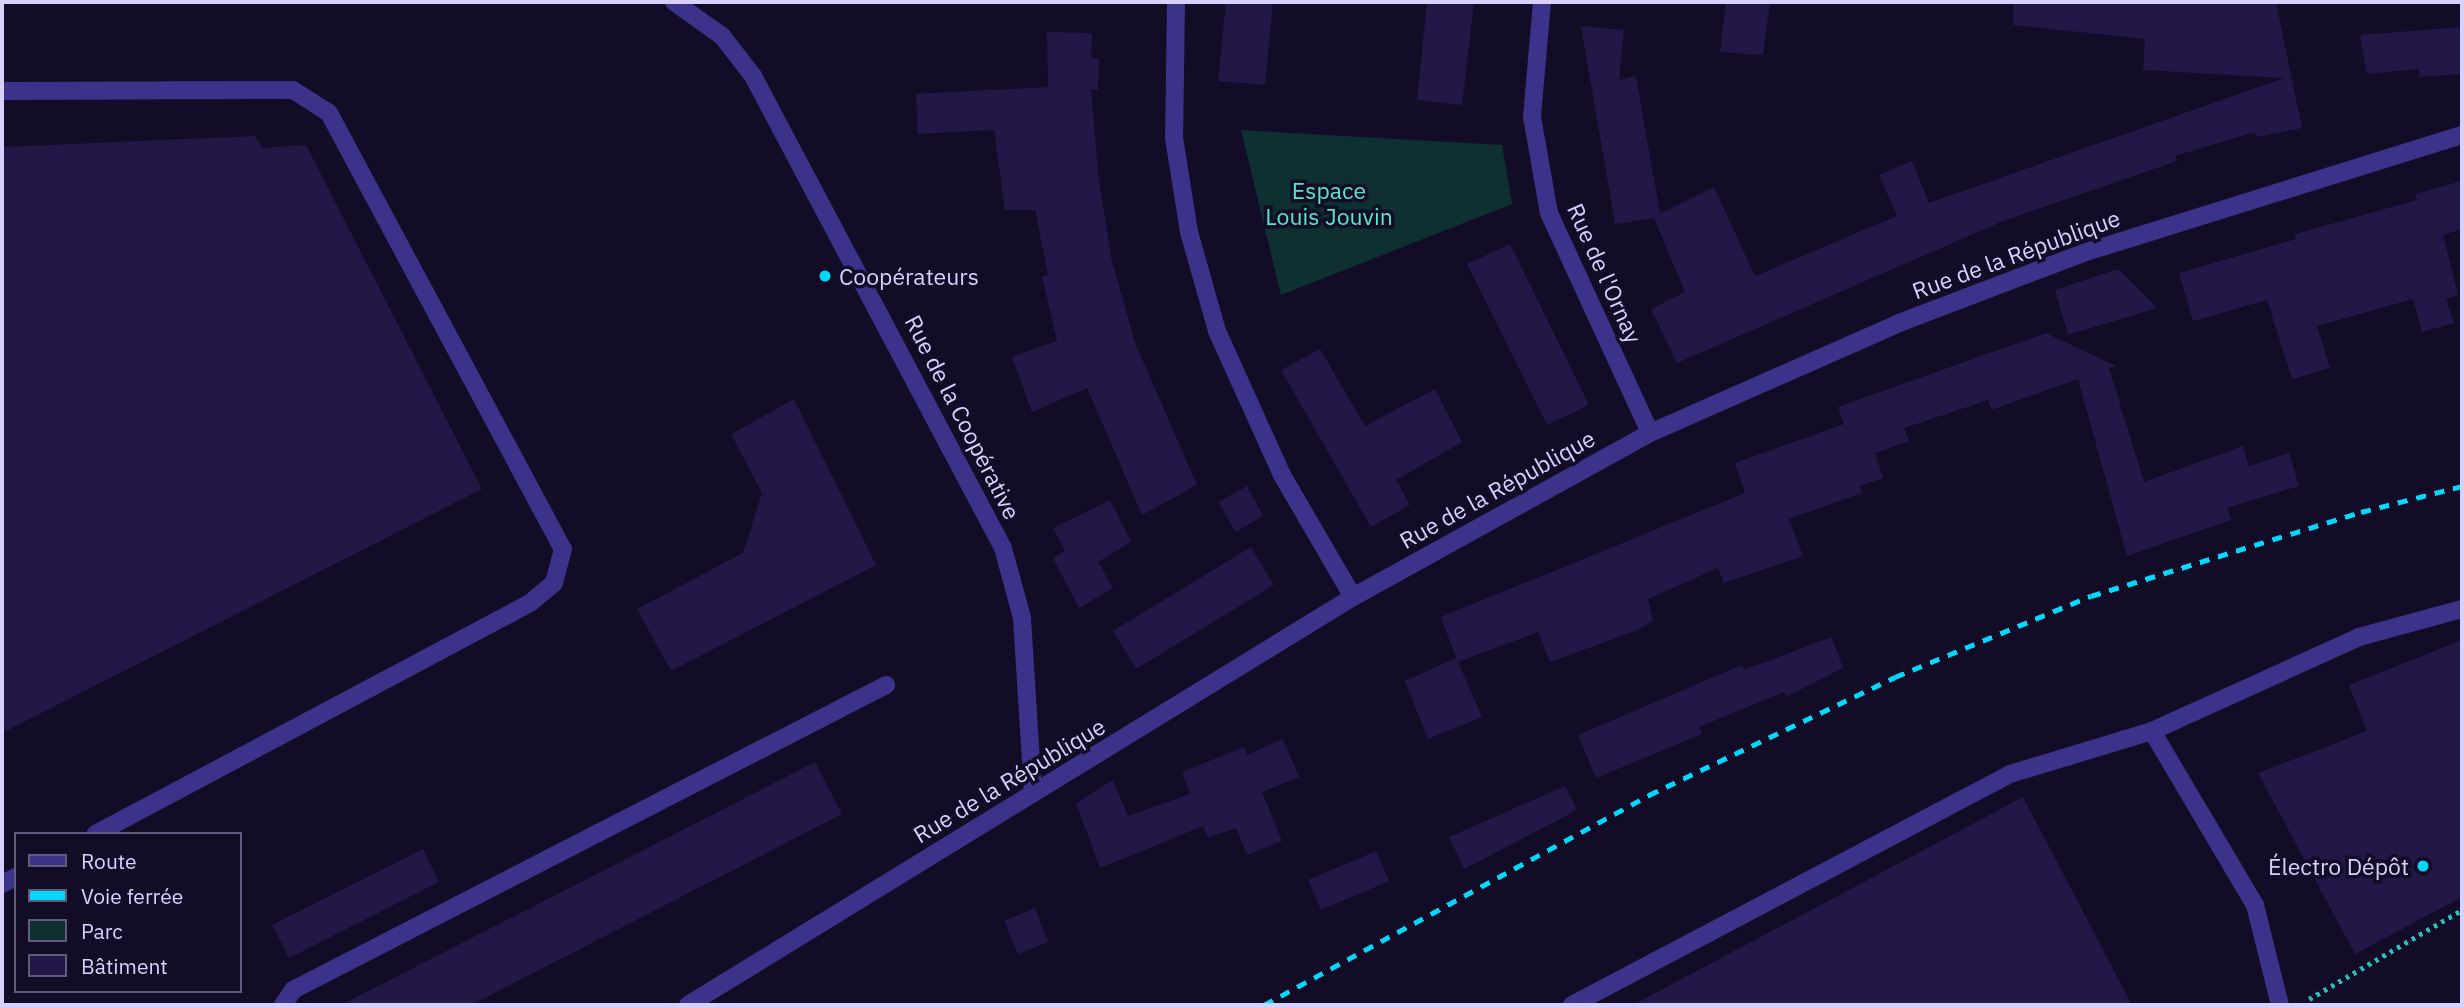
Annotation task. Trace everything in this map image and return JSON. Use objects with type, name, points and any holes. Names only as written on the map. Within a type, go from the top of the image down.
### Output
[{"type":"street","name":"Rue de la Coopérative","points":[[674,2],[722,36],[753,76],[1003,548],[1022,618],[1033,794]]},
{"type":"street","points":[[1176,2],[1174,138],[1189,232],[1217,331],[1282,475],[1353,597]]},
{"type":"street","name":"Rue de l'Ornay","points":[[1542,2],[1532,117],[1549,213],[1650,433]]},
{"type":"street","points":[[2,92],[293,90],[329,113],[563,550],[554,583],[530,603],[100,832]]},
{"type":"street","name":"Rue de la République","points":[[688,1005],[1353,597],[1650,433],[1899,323],[2083,253],[2397,152],[2462,135]]},
{"type":"street","points":[[1572,1005],[2010,774],[2152,731],[2359,637],[2462,609]]},
{"type":"street","points":[[282,1005],[293,990],[886,685]]},
{"type":"street","points":[[2152,731],[2255,905],[2280,1005]]},
{"type":"path","points":[[2303,1003],[2462,910]]},
{"type":"green space","name":"Espace Louis Jouvin","points":[[1241,130],[1502,145],[1512,204],[1281,295]]},
{"type":"building","points":[[1226,2],[1273,2],[1265,85],[1218,81]]},
{"type":"building","points":[[1427,2],[1474,2],[1462,105],[1417,100]]},
{"type":"building","points":[[1726,2],[1770,2],[1763,55],[1720,52]]},
{"type":"building","points":[[2014,2],[2276,2],[2302,128],[2256,137],[2255,132],[2175,156],[2177,161],[2003,221],[1677,363],[1651,309],[1685,292],[1654,218],[1615,224],[1581,26],[1624,30],[1619,80],[1636,76],[1660,214],[1714,187],[1755,276],[1897,216],[1879,175],[1912,161],[1929,203],[2284,78],[2143,70],[2145,39],[2013,25]]},
{"type":"building","points":[[2462,27],[2462,74],[2419,77],[2419,69],[2367,74],[2360,35]]},
{"type":"building","points":[[1047,32],[1092,33],[1091,58],[1099,59],[1098,90],[1091,89],[1098,173],[1111,257],[1135,343],[1197,485],[1142,515],[1087,388],[1032,412],[1012,357],[1057,341],[1042,277],[1048,275],[1035,210],[1005,210],[994,130],[918,134],[916,94],[1048,87]]},
{"type":"building","points":[[255,136],[262,148],[306,145],[482,489],[2,733],[2,147]]},
{"type":"building","points":[[2462,181],[2462,229],[2443,235],[2458,295],[2446,299],[2454,323],[2422,332],[2413,299],[2317,326],[2330,368],[2292,379],[2267,300],[2193,321],[2179,273],[2296,239],[2295,234],[2417,200],[2415,194]]},
{"type":"building","points":[[1510,244],[1589,405],[1547,425],[1467,264]]},
{"type":"building","points":[[2118,269],[2157,308],[2068,335],[2055,290]]},
{"type":"building","points":[[2046,333],[2116,366],[2109,368],[2144,482],[2243,446],[2249,466],[2289,453],[2299,486],[2227,508],[2231,520],[2127,556],[2078,379],[1991,410],[1988,400],[1904,428],[1909,441],[1875,453],[1883,478],[1859,486],[1862,493],[1789,519],[1803,556],[1724,583],[1718,568],[1648,599],[1653,621],[1638,630],[1550,662],[1538,632],[1458,662],[1482,717],[1428,739],[1405,681],[1456,658],[1441,617],[1745,493],[1735,463],[1844,424],[1838,407]]},
{"type":"building","points":[[1320,349],[1365,426],[1435,389],[1462,442],[1396,480],[1410,505],[1371,527],[1281,370]]},
{"type":"building","points":[[794,399],[876,565],[671,671],[637,609],[743,553],[762,493],[731,434]]},
{"type":"building","points":[[1247,486],[1263,516],[1236,532],[1218,502]]},
{"type":"building","points":[[1110,500],[1131,542],[1098,562],[1113,588],[1079,608],[1053,558],[1065,551],[1053,528]]},
{"type":"building","points":[[1251,547],[1274,585],[1136,669],[1113,631]]},
{"type":"building","points":[[1832,637],[1843,668],[1786,697],[1784,692],[1699,727],[1702,734],[1596,778],[1578,735],[1742,665],[1744,670]]},
{"type":"building","points":[[2462,640],[2462,897],[2355,954],[2258,773],[2367,731],[2349,685]]},
{"type":"building","points":[[1283,739],[1299,777],[1262,792],[1282,841],[1247,855],[1236,828],[1208,838],[1203,826],[1100,868],[1076,803],[1113,780],[1128,816],[1190,794],[1182,772],[1244,747],[1247,755]]},
{"type":"building","points":[[815,762],[842,814],[471,1005],[341,1005]]},
{"type":"building","points":[[1565,786],[1577,810],[1464,869],[1449,837]]},
{"type":"building","points":[[2023,797],[2132,1005],[1633,1005]]},
{"type":"building","points":[[423,849],[439,882],[289,958],[272,925]]},
{"type":"building","points":[[1376,851],[1389,881],[1321,910],[1308,880]]},
{"type":"building","points":[[1035,908],[1048,942],[1018,954],[1004,921]]},
{"type":"railway","points":[[1264,1005],[1649,795],[1895,677],[2091,596],[2361,512],[2462,486]]},
{"type":"place","name":"Coopérateurs","points":[[825,276]]},
{"type":"place","name":"Électro Dépôt","points":[[2423,866]]}]
